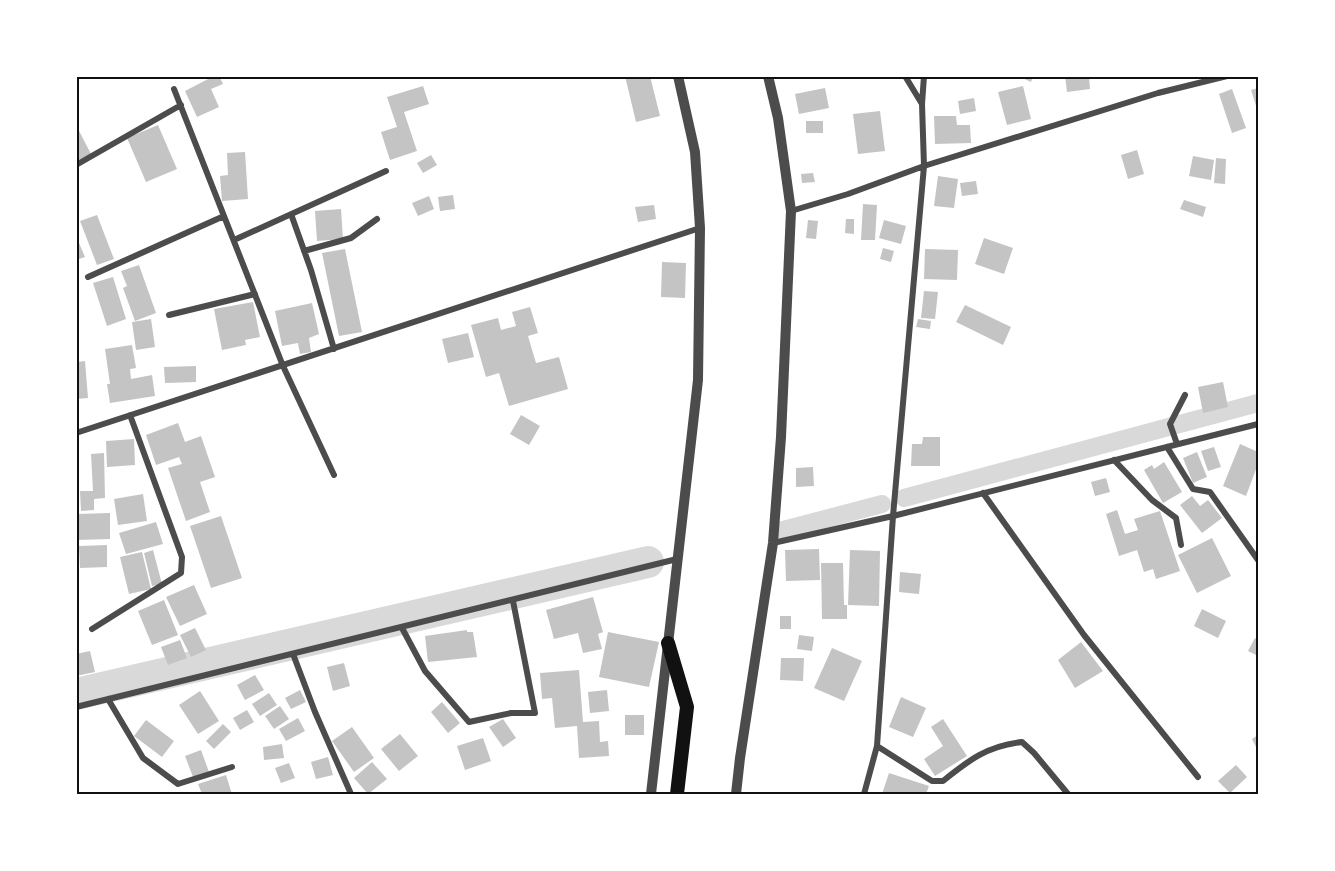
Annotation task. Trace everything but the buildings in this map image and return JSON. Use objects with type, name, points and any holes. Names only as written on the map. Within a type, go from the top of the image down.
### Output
[{"type":"highway","points":[[668,643],[687,707],[677,795]]},
{"type":"street","points":[[651,795],[698,380],[700,228],[695,152],[678,76]]},
{"type":"street","points":[[736,795],[773,543],[781,437],[791,211],[778,118],[768,76]]},
{"type":"street","points":[[905,76],[922,104]]},
{"type":"street","points":[[864,795],[877,746],[893,516],[924,166],[922,104],[924,76]]},
{"type":"street","points":[[791,211],[848,194],[924,166],[1158,93],[1227,76]]},
{"type":"street","points":[[174,89],[283,366],[334,475]]},
{"type":"street","points":[[76,165],[181,105]]},
{"type":"street","points":[[234,240],[386,171]]},
{"type":"street","points":[[291,214],[334,349]]},
{"type":"street","points":[[88,278],[224,216]]},
{"type":"street","points":[[304,251],[351,238],[377,219]]},
{"type":"street","points":[[76,433],[700,228]]},
{"type":"street","points":[[169,315],[255,294]]},
{"type":"street","points":[[1177,444],[1170,424],[1185,395]]},
{"type":"street","points":[[92,629],[181,573],[183,557],[130,415]]},
{"type":"street","points":[[773,543],[893,516],[1258,424]]},
{"type":"street","points":[[1167,447],[1193,489],[1210,492],[1258,561]]},
{"type":"street","points":[[1114,460],[1152,500],[1176,518],[1181,545]]},
{"type":"street","points":[[983,493],[1084,635],[1198,777]]},
{"type":"street","points":[[76,707],[676,559]]},
{"type":"street","points":[[402,628],[425,671],[470,722],[511,713],[535,713],[513,601]]},
{"type":"street","points":[[293,654],[351,795]]},
{"type":"street","points":[[108,699],[143,759],[178,784],[232,767]]},
{"type":"street","points":[[877,746],[932,781],[943,781],[970,758],[1003,745],[1022,742],[1034,753],[1068,795]]},
{"type":"waterway","points":[[904,498],[1258,403]]},
{"type":"waterway","points":[[783,530],[882,504]]},
{"type":"waterway","points":[[76,694],[648,562]]}]
